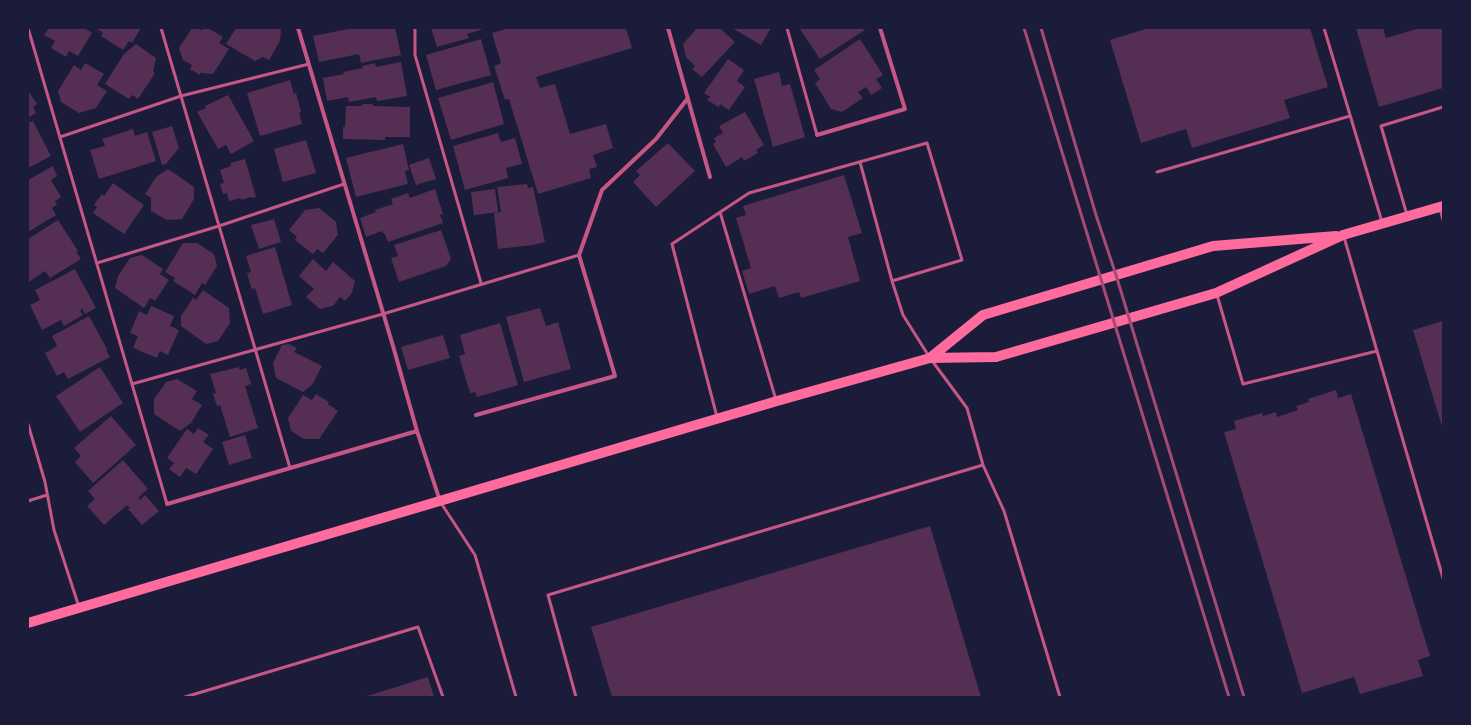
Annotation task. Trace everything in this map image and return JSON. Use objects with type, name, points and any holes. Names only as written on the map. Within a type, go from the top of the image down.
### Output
[{"type":"main road","points":[[28,623],[777,401],[930,358],[996,358],[1216,293],[1343,235],[1441,206]]},
{"type":"main road","points":[[930,358],[983,315],[1213,246],[1343,235]]},
{"type":"street","points":[[298,28],[417,431],[440,501]]},
{"type":"street","points":[[668,28],[710,177]]},
{"type":"street","points":[[817,136],[905,109],[880,28]]},
{"type":"street","points":[[476,415],[615,376],[579,255],[602,190],[656,139],[688,98]]},
{"type":"street","points":[[167,504],[417,431]]},
{"type":"lane","points":[[28,28],[167,504]]},
{"type":"lane","points":[[161,28],[290,468]]},
{"type":"lane","points":[[415,28],[415,55],[481,283]]},
{"type":"lane","points":[[787,28],[817,136]]},
{"type":"lane","points":[[1324,28],[1382,224]]},
{"type":"lane","points":[[60,137],[181,96],[309,64]]},
{"type":"lane","points":[[1408,216],[1381,126],[1443,107]]},
{"type":"lane","points":[[1157,172],[1350,116]]},
{"type":"lane","points":[[717,420],[672,244],[749,193],[927,143],[962,260],[892,281]]},
{"type":"lane","points":[[860,162],[892,281],[903,315],[930,358],[967,408],[983,465],[1004,511],[1060,697]]},
{"type":"lane","points":[[97,263],[219,226],[344,184]]},
{"type":"lane","points":[[1441,206],[1443,220]]},
{"type":"lane","points":[[720,212],[777,401]]},
{"type":"lane","points":[[1343,235],[1443,578]]},
{"type":"lane","points":[[132,384],[383,314],[481,283],[579,255]]},
{"type":"lane","points":[[1216,293],[1242,384],[1377,351]]},
{"type":"lane","points":[[28,424],[47,495],[54,530],[79,608]]},
{"type":"lane","points":[[576,697],[548,595],[983,465]]},
{"type":"lane","points":[[28,501],[47,495]]},
{"type":"lane","points":[[440,501],[475,555],[516,697]]},
{"type":"lane","points":[[185,697],[418,627],[443,697]]},
{"type":"building","points":[[49,28],[86,28],[92,33],[78,56],[69,51],[66,57],[51,48],[55,41],[44,35]]},
{"type":"building","points":[[96,28],[141,28],[132,43],[129,41],[123,50],[101,36],[103,33]]},
{"type":"building","points":[[192,28],[202,30],[203,28],[208,28],[223,37],[219,43],[229,49],[213,74],[200,73],[200,75],[190,69],[192,65],[183,60],[179,48]]},
{"type":"building","points":[[236,28],[280,28],[280,41],[269,60],[263,57],[255,61],[226,44]]},
{"type":"building","points":[[353,28],[395,28],[401,55],[361,63],[359,54],[319,62],[313,36]]},
{"type":"building","points":[[431,28],[483,29],[467,34],[469,38],[437,47]]},
{"type":"building","points":[[509,28],[626,28],[632,48],[536,77],[540,88],[555,84],[570,134],[606,124],[613,148],[593,155],[597,167],[589,169],[591,178],[538,194],[509,99],[505,100],[494,66],[501,63],[492,33]]},
{"type":"building","points":[[697,28],[720,28],[735,42],[702,77],[692,69],[695,66],[686,57],[683,44]]},
{"type":"building","points":[[732,28],[771,28],[761,45]]},
{"type":"building","points":[[863,28],[865,30],[820,59],[800,29]]},
{"type":"building","points":[[1149,28],[1310,28],[1328,87],[1284,100],[1290,118],[1192,148],[1186,129],[1141,143],[1110,40]]},
{"type":"building","points":[[1356,28],[1383,28],[1386,38],[1420,28],[1443,28],[1443,88],[1379,107]]},
{"type":"building","points":[[481,39],[491,75],[436,90],[426,55]]},
{"type":"building","points":[[860,39],[883,75],[876,79],[882,88],[871,95],[866,87],[858,92],[863,98],[842,112],[831,109],[815,83],[820,79],[814,70]]},
{"type":"building","points":[[136,44],[156,58],[153,72],[155,73],[138,99],[132,95],[129,99],[105,84],[124,54]]},
{"type":"building","points":[[728,59],[744,70],[737,81],[745,87],[729,110],[720,104],[719,107],[707,100],[710,97],[704,93]]},
{"type":"building","points":[[401,62],[407,96],[377,101],[376,97],[349,102],[348,97],[327,101],[323,78],[344,74],[343,72],[363,68],[362,66],[375,63],[376,67]]},
{"type":"building","points":[[85,63],[104,74],[97,85],[107,91],[96,108],[79,113],[61,102],[58,91],[74,65],[81,70]]},
{"type":"building","points":[[779,72],[782,86],[790,84],[805,137],[773,147],[754,79]]},
{"type":"building","points":[[290,80],[294,94],[296,93],[301,112],[299,113],[302,124],[260,136],[247,93]]},
{"type":"building","points":[[493,82],[504,124],[451,140],[438,98]]},
{"type":"building","points":[[28,91],[37,104],[33,107],[36,113],[28,118]]},
{"type":"building","points":[[228,95],[254,141],[231,154],[226,145],[218,149],[197,112],[206,108],[205,106]]},
{"type":"building","points":[[362,104],[373,104],[373,106],[410,107],[410,137],[385,137],[385,140],[343,139],[346,106],[362,106]]},
{"type":"building","points":[[745,112],[764,145],[756,150],[758,153],[744,161],[742,157],[726,167],[713,144],[716,142],[714,138],[723,133],[719,126]]},
{"type":"building","points":[[33,121],[51,156],[28,168],[28,123]]},
{"type":"building","points":[[172,126],[179,148],[166,164],[162,165],[152,132]]},
{"type":"building","points":[[133,129],[135,136],[147,132],[156,161],[99,179],[90,150],[105,146],[102,139]]},
{"type":"building","points":[[498,133],[501,142],[515,138],[522,164],[506,168],[508,178],[465,190],[453,146]]},
{"type":"building","points":[[306,140],[316,173],[283,182],[274,149]]},
{"type":"building","points":[[668,143],[695,171],[656,207],[633,182],[640,175],[636,171]]},
{"type":"building","points":[[403,144],[409,170],[405,171],[408,184],[356,197],[346,158]]},
{"type":"building","points":[[429,158],[436,179],[416,185],[409,165]]},
{"type":"building","points":[[245,159],[256,197],[241,200],[241,198],[229,201],[227,193],[223,194],[220,184],[224,183],[220,170],[231,166],[230,163]]},
{"type":"building","points":[[53,166],[57,176],[51,180],[61,197],[55,201],[57,205],[52,208],[56,215],[28,232],[28,180]]},
{"type":"building","points":[[168,169],[194,187],[194,199],[182,219],[167,220],[151,211],[151,198],[145,194],[156,177]]},
{"type":"building","points":[[844,175],[862,233],[848,237],[860,281],[801,298],[799,292],[779,298],[775,286],[749,294],[742,271],[751,268],[736,218],[746,215],[743,206]]},
{"type":"building","points":[[113,183],[144,205],[124,234],[93,213],[97,207],[94,205],[102,194],[104,196]]},
{"type":"building","points":[[527,184],[528,188],[533,187],[545,242],[498,249],[494,213],[501,212],[497,187]]},
{"type":"building","points":[[435,189],[443,214],[440,215],[443,223],[388,242],[382,231],[366,237],[360,218],[376,212],[375,210],[393,204],[391,199],[408,193],[410,198]]},
{"type":"building","points":[[495,189],[498,212],[474,215],[471,192]]},
{"type":"building","points":[[319,208],[336,222],[338,235],[323,253],[317,249],[313,254],[295,240],[297,237],[289,230],[305,210]]},
{"type":"building","points":[[274,219],[281,242],[259,249],[251,225]]},
{"type":"building","points":[[58,220],[78,251],[76,252],[81,259],[50,278],[45,271],[29,282],[28,239]]},
{"type":"building","points":[[441,230],[451,259],[446,266],[399,282],[391,258],[398,256],[394,245]]},
{"type":"building","points":[[183,243],[197,243],[214,254],[217,266],[205,285],[202,283],[195,295],[173,281],[175,278],[165,272]]},
{"type":"building","points":[[275,247],[292,305],[263,314],[255,288],[252,290],[247,273],[251,272],[246,256]]},
{"type":"building","points":[[142,255],[163,269],[160,274],[169,280],[155,301],[150,298],[144,308],[115,288],[118,276],[130,258]]},
{"type":"building","points":[[313,259],[326,271],[333,262],[355,281],[352,293],[345,301],[340,297],[333,306],[320,309],[306,297],[314,289],[299,276]]},
{"type":"building","points":[[75,269],[96,308],[85,314],[82,309],[80,310],[83,315],[64,326],[61,320],[42,330],[30,305],[40,300],[35,290]]},
{"type":"building","points":[[203,290],[229,308],[230,323],[218,341],[206,344],[181,326],[181,316],[193,298],[196,300]]},
{"type":"building","points":[[151,306],[174,316],[170,326],[179,330],[168,355],[160,351],[157,358],[133,348],[138,336],[130,333],[139,311],[147,315]]},
{"type":"building","points":[[540,308],[546,326],[558,322],[571,369],[524,382],[506,317]]},
{"type":"building","points":[[89,316],[110,357],[68,379],[64,372],[57,376],[45,353],[57,346],[52,336]]},
{"type":"building","points":[[1443,321],[1443,430],[1413,330]]},
{"type":"building","points":[[500,323],[518,385],[477,397],[475,392],[470,393],[459,356],[465,354],[460,335]]},
{"type":"building","points":[[443,335],[450,358],[408,370],[401,347]]},
{"type":"building","points":[[289,344],[297,348],[294,352],[322,366],[312,385],[303,392],[276,378],[273,363],[282,345]]},
{"type":"building","points":[[100,367],[123,403],[80,432],[56,396]]},
{"type":"building","points":[[239,367],[240,370],[246,368],[251,384],[245,386],[258,428],[230,437],[220,405],[217,406],[213,394],[216,393],[210,374]]},
{"type":"building","points":[[177,379],[197,391],[192,399],[202,405],[191,423],[180,431],[154,414],[154,399],[166,382]]},
{"type":"building","points":[[1336,390],[1338,398],[1351,394],[1430,656],[1418,660],[1423,676],[1360,694],[1354,677],[1302,693],[1224,432],[1236,429],[1234,421],[1262,413],[1263,416],[1276,412],[1277,417],[1298,410],[1296,406],[1309,402],[1308,399]]},
{"type":"building","points":[[316,394],[329,402],[328,404],[338,411],[319,439],[304,439],[291,431],[288,418],[303,395],[312,400]]},
{"type":"building","points":[[111,416],[136,445],[93,483],[75,462],[81,456],[74,448]]},
{"type":"building","points":[[198,428],[209,435],[203,442],[213,449],[196,474],[186,468],[180,477],[169,469],[174,463],[167,458],[187,429],[194,434]]},
{"type":"building","points":[[245,435],[252,458],[229,465],[222,442]]},
{"type":"building","points":[[123,460],[148,489],[138,498],[140,500],[145,495],[159,511],[142,525],[128,509],[130,508],[127,505],[104,525],[87,506],[95,499],[88,491]]},
{"type":"building","points":[[930,526],[981,697],[612,697],[591,627]]},
{"type":"building","points":[[428,677],[434,697],[364,697]]},
{"type":"railway","points":[[1024,28],[1229,697]]},
{"type":"railway","points":[[1041,28],[1096,215],[1116,275],[1244,697]]}]
